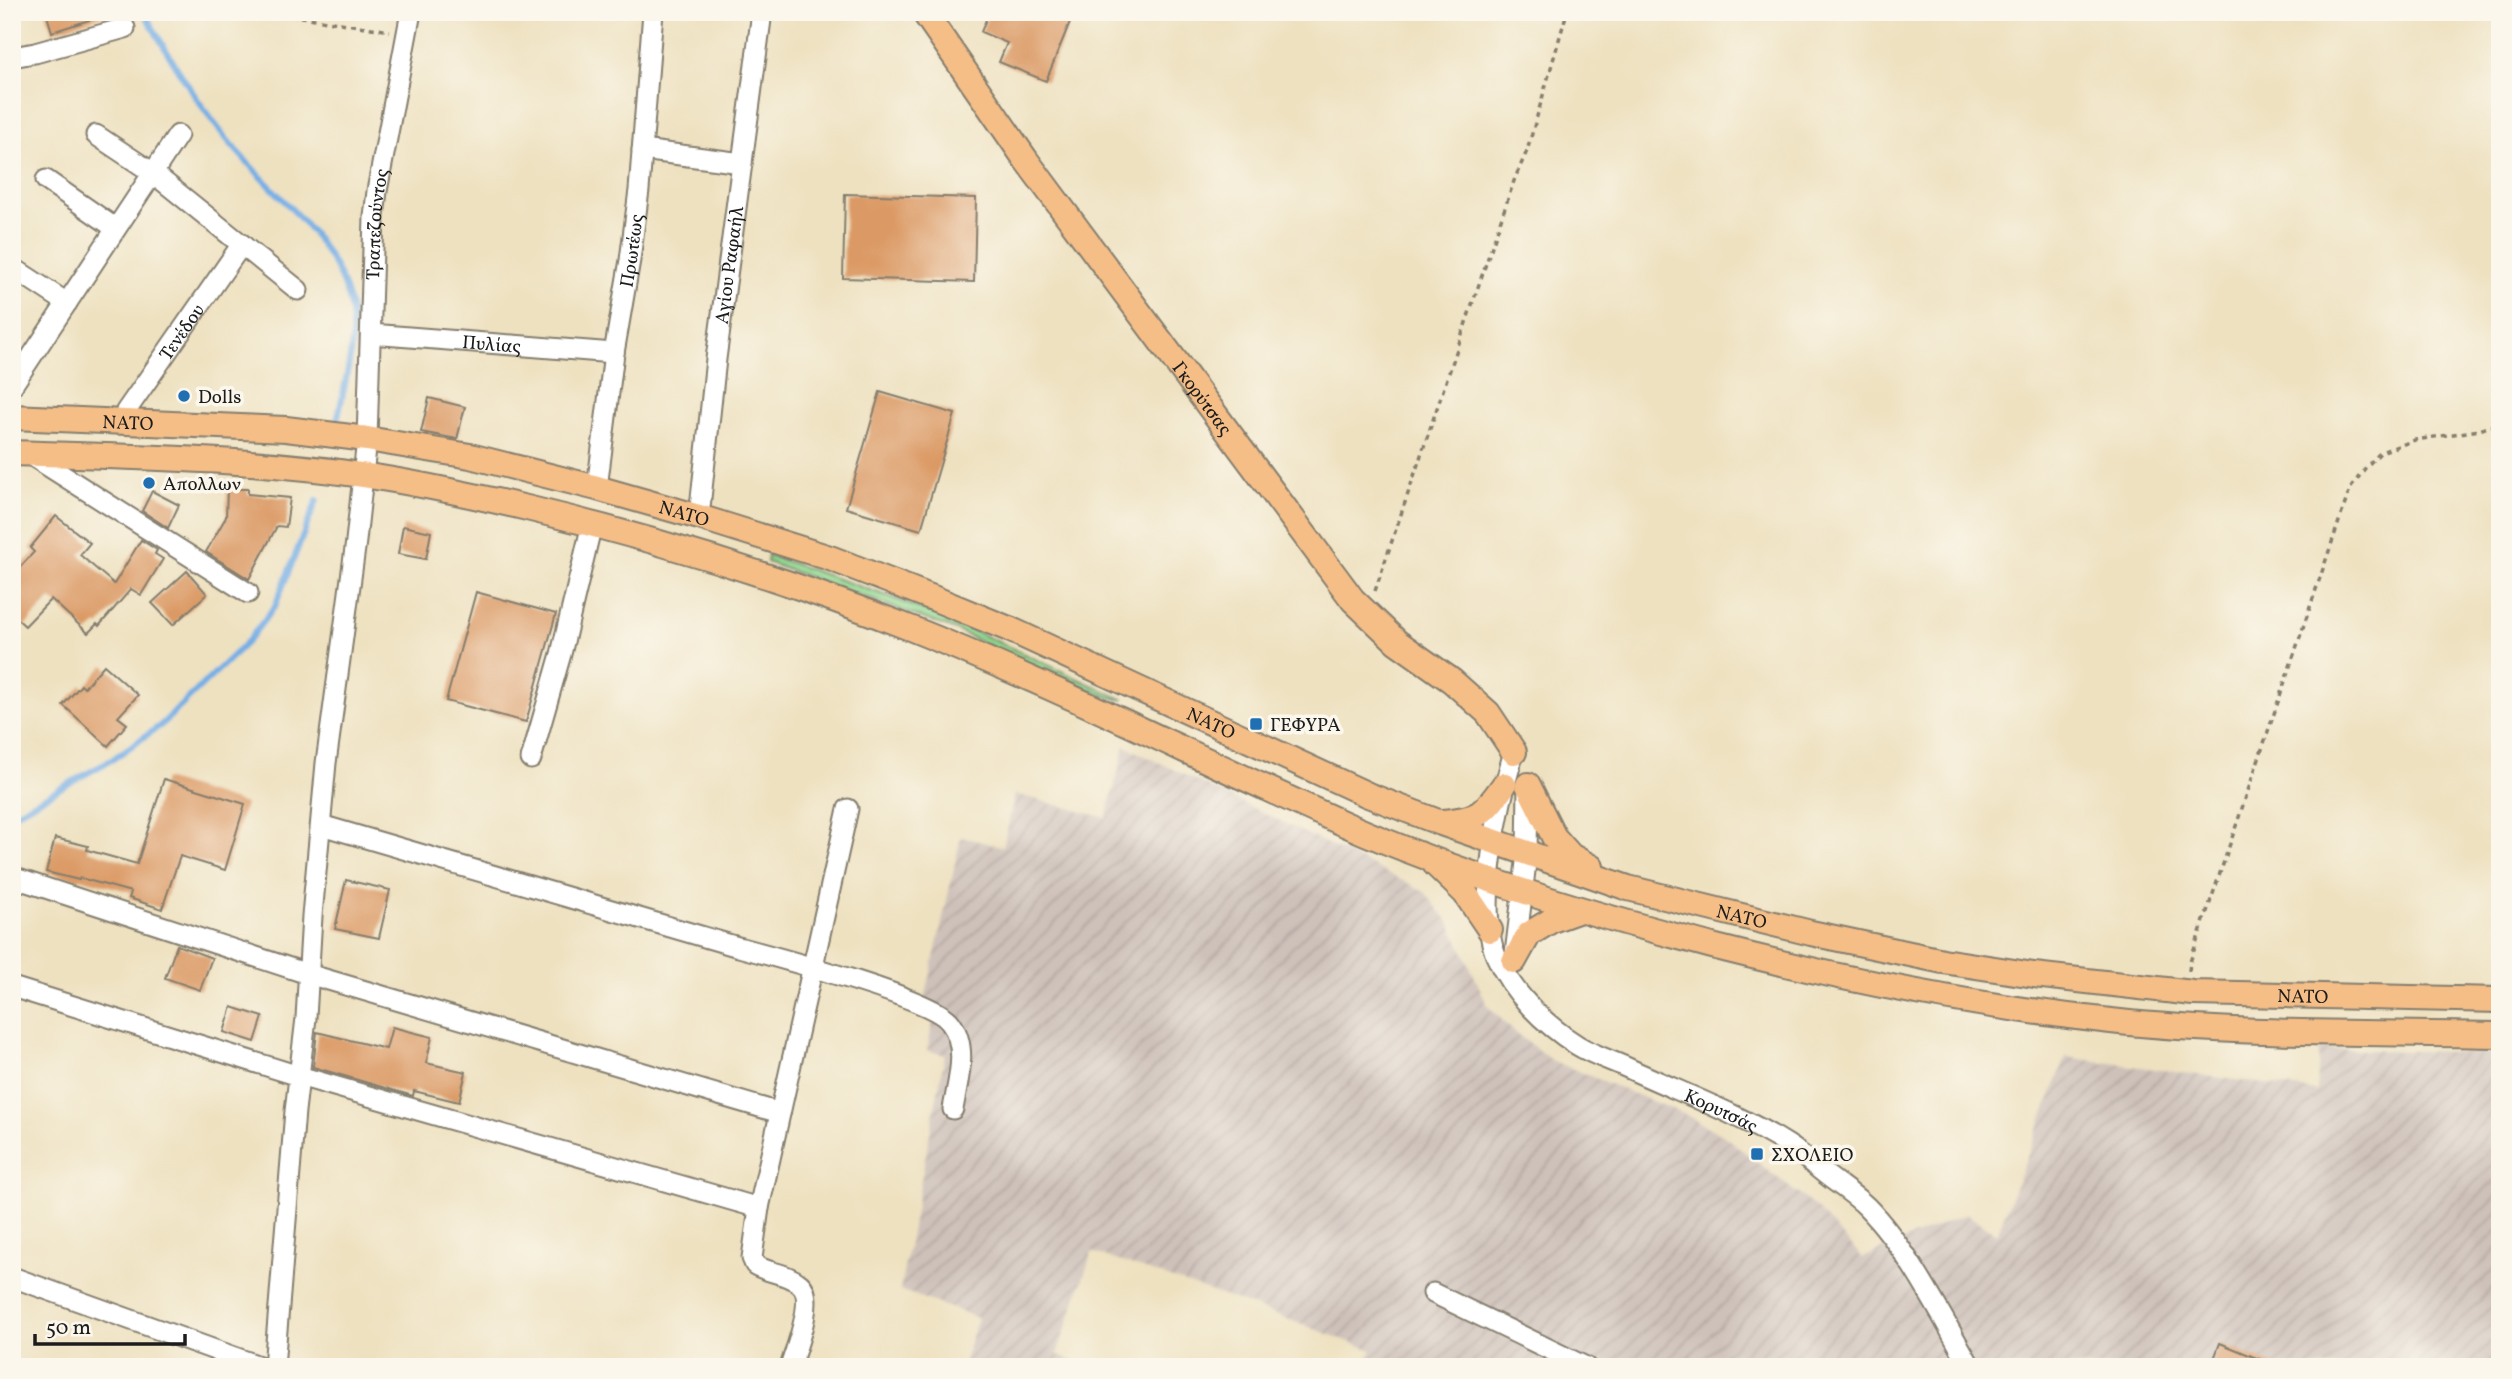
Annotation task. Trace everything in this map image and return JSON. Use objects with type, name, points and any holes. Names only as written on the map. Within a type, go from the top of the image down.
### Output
[{"type":"main road","name":"Γκορύτσας","points":[[924,12],[1026,160],[1345,590],[1397,642],[1452,681],[1488,713],[1514,752]]},
{"type":"main road","name":"ΝΑΤΟ","points":[[12,417],[286,429],[367,439],[470,457],[597,488],[699,517],[830,558],[1009,629],[1368,795],[1441,823],[1628,888],[1811,933],[1943,961],[2034,975],[2186,992],[2500,1000]]},
{"type":"main road","name":"ΝΑΤΟ","points":[[20,453],[285,465],[441,488],[592,524],[819,593],[913,629],[1002,665],[1353,828],[1427,856],[1580,909],[1802,968],[1940,997],[2113,1021],[2193,1028],[2500,1035]]},
{"type":"main road","points":[[1441,823],[1472,819],[1516,785],[1571,856],[1628,888]]},
{"type":"main road","points":[[1427,856],[1465,893],[1490,930]]},
{"type":"main road","points":[[1514,961],[1529,934],[1552,920],[1580,909]]},
{"type":"street","name":"Τραπεζούντος","points":[[274,1367],[326,763],[367,439],[371,263],[377,191],[411,12]]},
{"type":"street","name":"Πρωτέως","points":[[597,488],[614,353],[630,260],[653,12]]},
{"type":"street","name":"Αγίου Ραφαήλ","points":[[699,517],[762,12]]},
{"type":"street","points":[[12,57],[125,28]]},
{"type":"street","points":[[96,135],[153,173],[298,289]]},
{"type":"street","points":[[12,386],[178,135]]},
{"type":"street","points":[[642,150],[742,163]]},
{"type":"street","points":[[46,180],[115,228]]},
{"type":"street","name":"Τενέδου","points":[[123,421],[126,411],[243,244]]},
{"type":"street","points":[[12,267],[67,303]]},
{"type":"street","name":"Πυλίας","points":[[371,334],[614,353]]},
{"type":"street","points":[[20,453],[248,593]]},
{"type":"street","points":[[531,759],[561,654],[592,524]]},
{"type":"street","points":[[1514,752],[1516,785],[1527,854],[1514,961],[1517,990]]},
{"type":"street","name":"Κορυτσάς","points":[[1516,785],[1495,843],[1490,879],[1490,930],[1497,956],[1517,990],[1537,1015],[1578,1045],[1789,1145],[1867,1207],[1915,1273],[1971,1367]]},
{"type":"street","points":[[790,1367],[807,1299],[801,1284],[760,1269],[753,1262],[759,1208],[848,809]]},
{"type":"street","points":[[321,825],[813,968],[931,1008],[949,1020],[960,1041],[961,1063],[953,1109]]},
{"type":"street","points":[[12,877],[309,974],[780,1113]]},
{"type":"street","points":[[12,987],[299,1076],[759,1208]]},
{"type":"street","points":[[12,1277],[262,1367]]},
{"type":"street","points":[[1433,1293],[1586,1367]]},
{"type":"path","points":[[271,12],[407,34]]},
{"type":"path","points":[[1367,614],[1515,178],[1527,151],[1567,12]]},
{"type":"path","points":[[2186,992],[2190,962],[2350,489],[2381,452],[2415,440],[2480,430],[2500,422]]},
{"type":"shaded area","points":[[1125,746],[1424,891],[1451,925],[1488,1006],[1514,1032],[1551,1060],[1686,1115],[1724,1136],[1816,1208],[1863,1258],[1966,1214],[1997,1234],[2066,1057],[2317,1091],[2319,1049],[2500,1053],[2500,1367],[1364,1367],[1372,1350],[1227,1297],[1092,1252],[1057,1354],[1085,1367],[962,1367],[978,1318],[900,1290],[945,1055],[927,1050],[933,1021],[921,1017],[961,837],[1003,847],[1015,794],[1106,818]]},
{"type":"green space","points":[[768,555],[959,624],[1124,700],[1110,698],[1044,671],[956,630],[767,562]]},
{"type":"building","points":[[46,12],[102,12],[102,16],[52,32]]},
{"type":"building","points":[[989,12],[1074,12],[1046,81],[999,62],[1007,43],[981,32]]},
{"type":"building","points":[[845,194],[976,198],[974,282],[843,278]]},
{"type":"building","points":[[880,392],[955,414],[921,530],[846,508]]},
{"type":"building","points":[[429,398],[465,407],[457,439],[421,432]]},
{"type":"building","points":[[227,489],[248,489],[248,494],[290,498],[286,527],[277,526],[249,579],[206,552],[226,517]]},
{"type":"building","points":[[152,491],[179,505],[168,528],[142,511]]},
{"type":"building","points":[[56,516],[90,543],[80,555],[114,584],[141,540],[157,550],[155,554],[163,559],[141,595],[131,589],[99,626],[97,624],[88,633],[51,599],[25,626],[12,614],[12,576],[34,552],[30,548]]},
{"type":"building","points":[[403,526],[431,532],[426,559],[398,554]]},
{"type":"building","points":[[187,571],[207,594],[173,625],[152,603]]},
{"type":"building","points":[[476,592],[556,614],[526,722],[446,701]]},
{"type":"building","points":[[104,665],[138,695],[118,717],[127,724],[108,746],[63,705],[81,685],[84,688]]},
{"type":"building","points":[[164,779],[245,804],[225,870],[180,856],[162,909],[129,898],[131,892],[46,872],[55,838],[88,846],[87,850],[137,864]]},
{"type":"building","points":[[346,880],[390,890],[379,938],[335,929]]},
{"type":"building","points":[[177,945],[212,958],[200,990],[165,978]]},
{"type":"building","points":[[232,1007],[263,1017],[255,1042],[224,1032]]},
{"type":"building","points":[[392,1027],[432,1037],[426,1063],[466,1072],[459,1102],[414,1091],[413,1096],[313,1067],[317,1032],[386,1049]]},
{"type":"building","points":[[2220,1343],[2276,1366],[2276,1367],[2211,1367]]},
{"type":"waterway","points":[[144,12],[182,76],[225,137],[314,235],[342,280],[350,306],[352,335],[349,366],[336,426]]},
{"type":"waterway","points":[[12,815],[113,759],[161,725],[248,641],[275,606],[317,500]]},
{"type":"place","name":"Dolls","points":[[184,396]]},
{"type":"place","name":"Απολλων","points":[[149,483]]},
{"type":"place","name":"ΓΕΦΥΡΑ","points":[[1256,724]]},
{"type":"place","name":"ΣΧΟΛΕΙΟ","points":[[1757,1154]]}]
